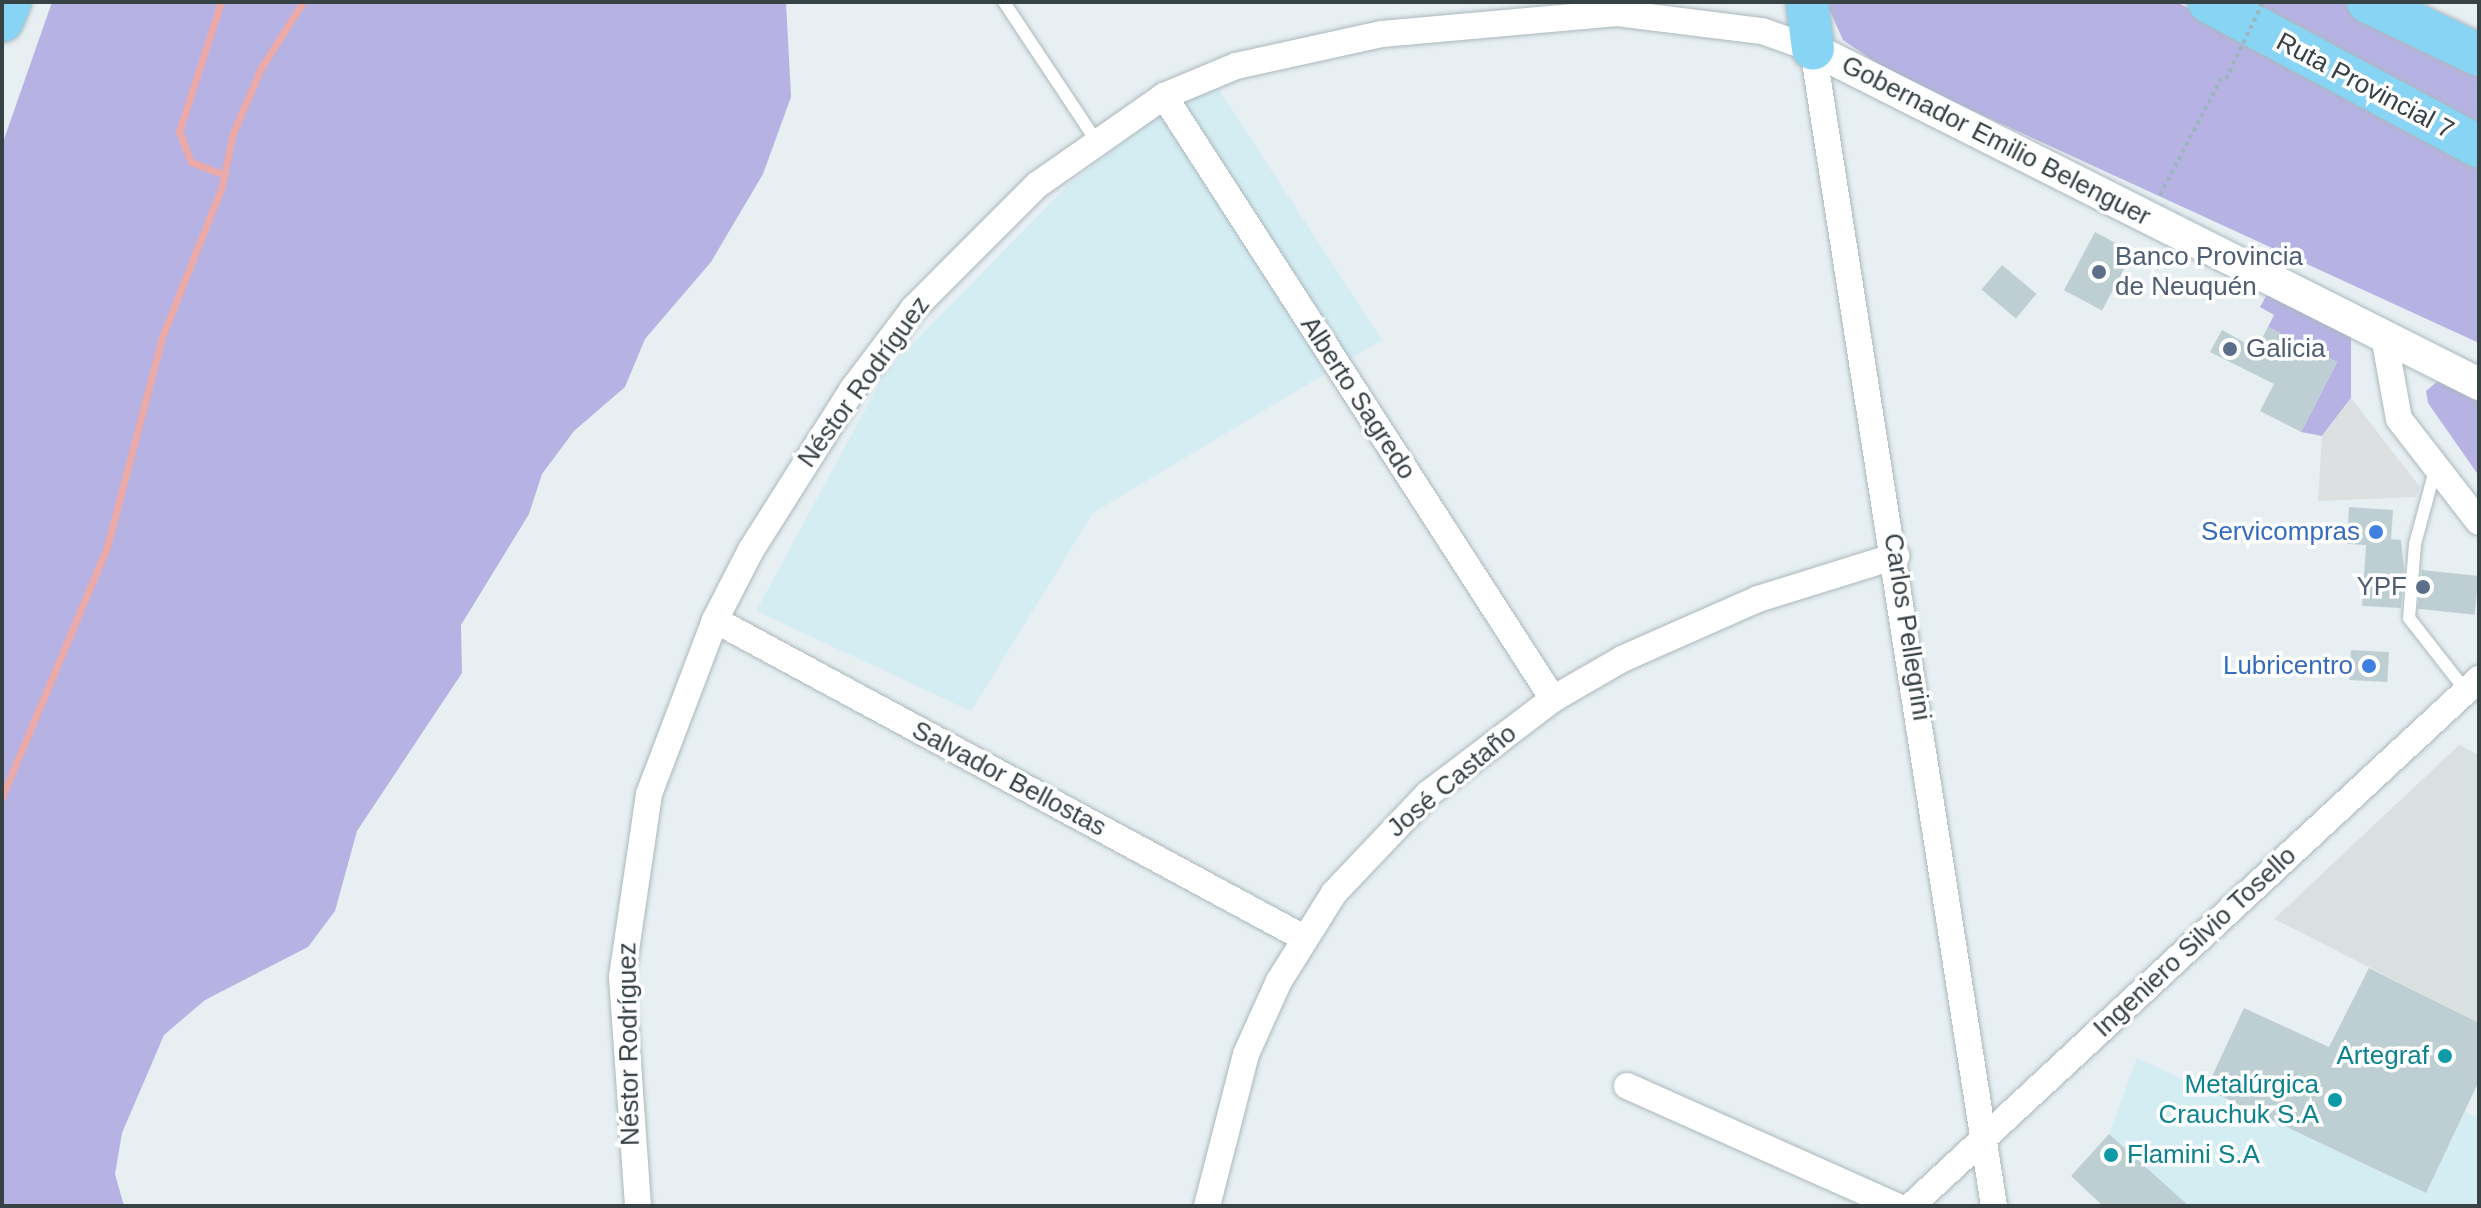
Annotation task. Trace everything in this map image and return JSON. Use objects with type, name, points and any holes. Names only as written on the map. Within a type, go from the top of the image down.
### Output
[{"type":"highway","points":[[2,21],[10,2]]},
{"type":"highway","points":[[1807,2],[1813,49]]},
{"type":"highway","name":"Ruta Provincial 7","points":[[2209,2],[2479,147]]},
{"type":"highway","points":[[2368,2],[2479,55]]},
{"type":"street","name":"Néstor Rodríguez","points":[[638,1206],[624,1049],[630,888],[649,794],[715,620],[798,470],[914,308],[978,239],[1095,139],[1164,96],[1236,66],[1382,34],[1628,7],[1762,31],[1813,49]]},
{"type":"street","name":"Gobernador Emilio Belenguer","points":[[1813,49],[2479,384]]},
{"type":"street","name":"Carlos Pellegrini","points":[[1813,49],[1896,556],[1994,1206]]},
{"type":"street","name":"Alberto Sagredo","points":[[1164,96],[1553,699]]},
{"type":"street","points":[[2384,336],[2392,402],[2435,470],[2479,522]]},
{"type":"street","name":"José Castaño","points":[[1207,1206],[1246,1054],[1302,937],[1428,794],[1553,699],[1690,624],[1896,556]]},
{"type":"street","name":"Salvador Bellostas","points":[[715,620],[1302,937]]},
{"type":"street","name":"Ingeniero Silvio Tosello","points":[[1911,1206],[2472,685]]},
{"type":"street","points":[[1627,1086],[1896,1206]]},
{"type":"lane","points":[[1004,2],[1095,139]]},
{"type":"lane","points":[[2435,470],[2415,544],[2409,618],[2472,685]]},
{"type":"path","points":[[2148,217],[2263,2]]},
{"type":"shaded area","points":[[52,2],[786,2],[791,97],[763,174],[711,262],[645,339],[625,387],[574,431],[542,474],[529,514],[461,625],[462,673],[357,831],[335,911],[308,947],[205,1000],[164,1035],[122,1133],[115,1174],[124,1206],[2,1206],[2,145]]},
{"type":"shaded area","points":[[1826,2],[2177,2],[2479,166],[2479,343],[1891,73],[1843,40]]},
{"type":"shaded area","points":[[2243,2],[2351,2],[2479,63],[2479,128]]},
{"type":"shaded area","points":[[1210,76],[1382,340],[1093,513],[971,711],[756,611],[886,371],[1070,183]]},
{"type":"shaded area","points":[[2270,289],[2351,332],[2351,398],[2322,436],[2301,432],[2337,362],[2268,327],[2274,315],[2260,307]]},
{"type":"shaded area","points":[[2439,380],[2479,397],[2479,476],[2428,403],[2426,391]]},
{"type":"shaded area","points":[[2351,398],[2420,487],[2416,497],[2318,501],[2322,436]]},
{"type":"shaded area","points":[[2459,745],[2479,755],[2479,1023],[2274,919]]},
{"type":"shaded area","points":[[2137,1058],[2426,1192],[2465,1111],[2479,1118],[2479,1206],[2189,1206],[2109,1134]]},
{"type":"building","name":"Banco Provincia de Neuquén","points":[[2095,232],[2133,252],[2102,310],[2064,290]]},
{"type":"building","points":[[2002,265],[2036,294],[2016,318],[1981,290]]},
{"type":"building","points":[[2268,327],[2337,362],[2301,432],[2260,411],[2274,384],[2210,352],[2222,330],[2256,349]]},
{"type":"building","points":[[2349,507],[2393,510],[2391,539],[2401,540],[2404,569],[2401,608],[2362,606],[2366,545],[2347,544]]},
{"type":"building","points":[[2422,570],[2479,576],[2475,615],[2418,609]]},
{"type":"building","name":"Lubricentro","points":[[2351,650],[2389,652],[2387,682],[2349,680]]},
{"type":"building","name":"Metalúrgica Crauchuk S.A","points":[[2369,968],[2479,1023],[2479,1081],[2426,1193],[2206,1089],[2244,1008],[2329,1047]]},
{"type":"building","name":"Flamini S.A","points":[[2109,1134],[2189,1206],[2103,1206],[2071,1176]]},
{"type":"waterway","points":[[221,2],[179,131],[191,162],[225,175]]},
{"type":"waterway","points":[[2,797],[107,547],[162,337],[221,189],[233,133],[261,68],[303,2]]},
{"type":"place","name":"Banco Provincia de Neuquén","points":[[2099,272]]},
{"type":"place","name":"Galicia","points":[[2230,349]]},
{"type":"place","name":"Servicompras","points":[[2376,532]]},
{"type":"place","name":"YPF","points":[[2423,587]]},
{"type":"place","name":"Lubricentro","points":[[2369,666]]},
{"type":"place","name":"Artegraf","points":[[2445,1056]]},
{"type":"place","name":"Metalúrgica Crauchuk S.A","points":[[2335,1100]]},
{"type":"place","name":"Flamini S.A","points":[[2111,1155]]}]
